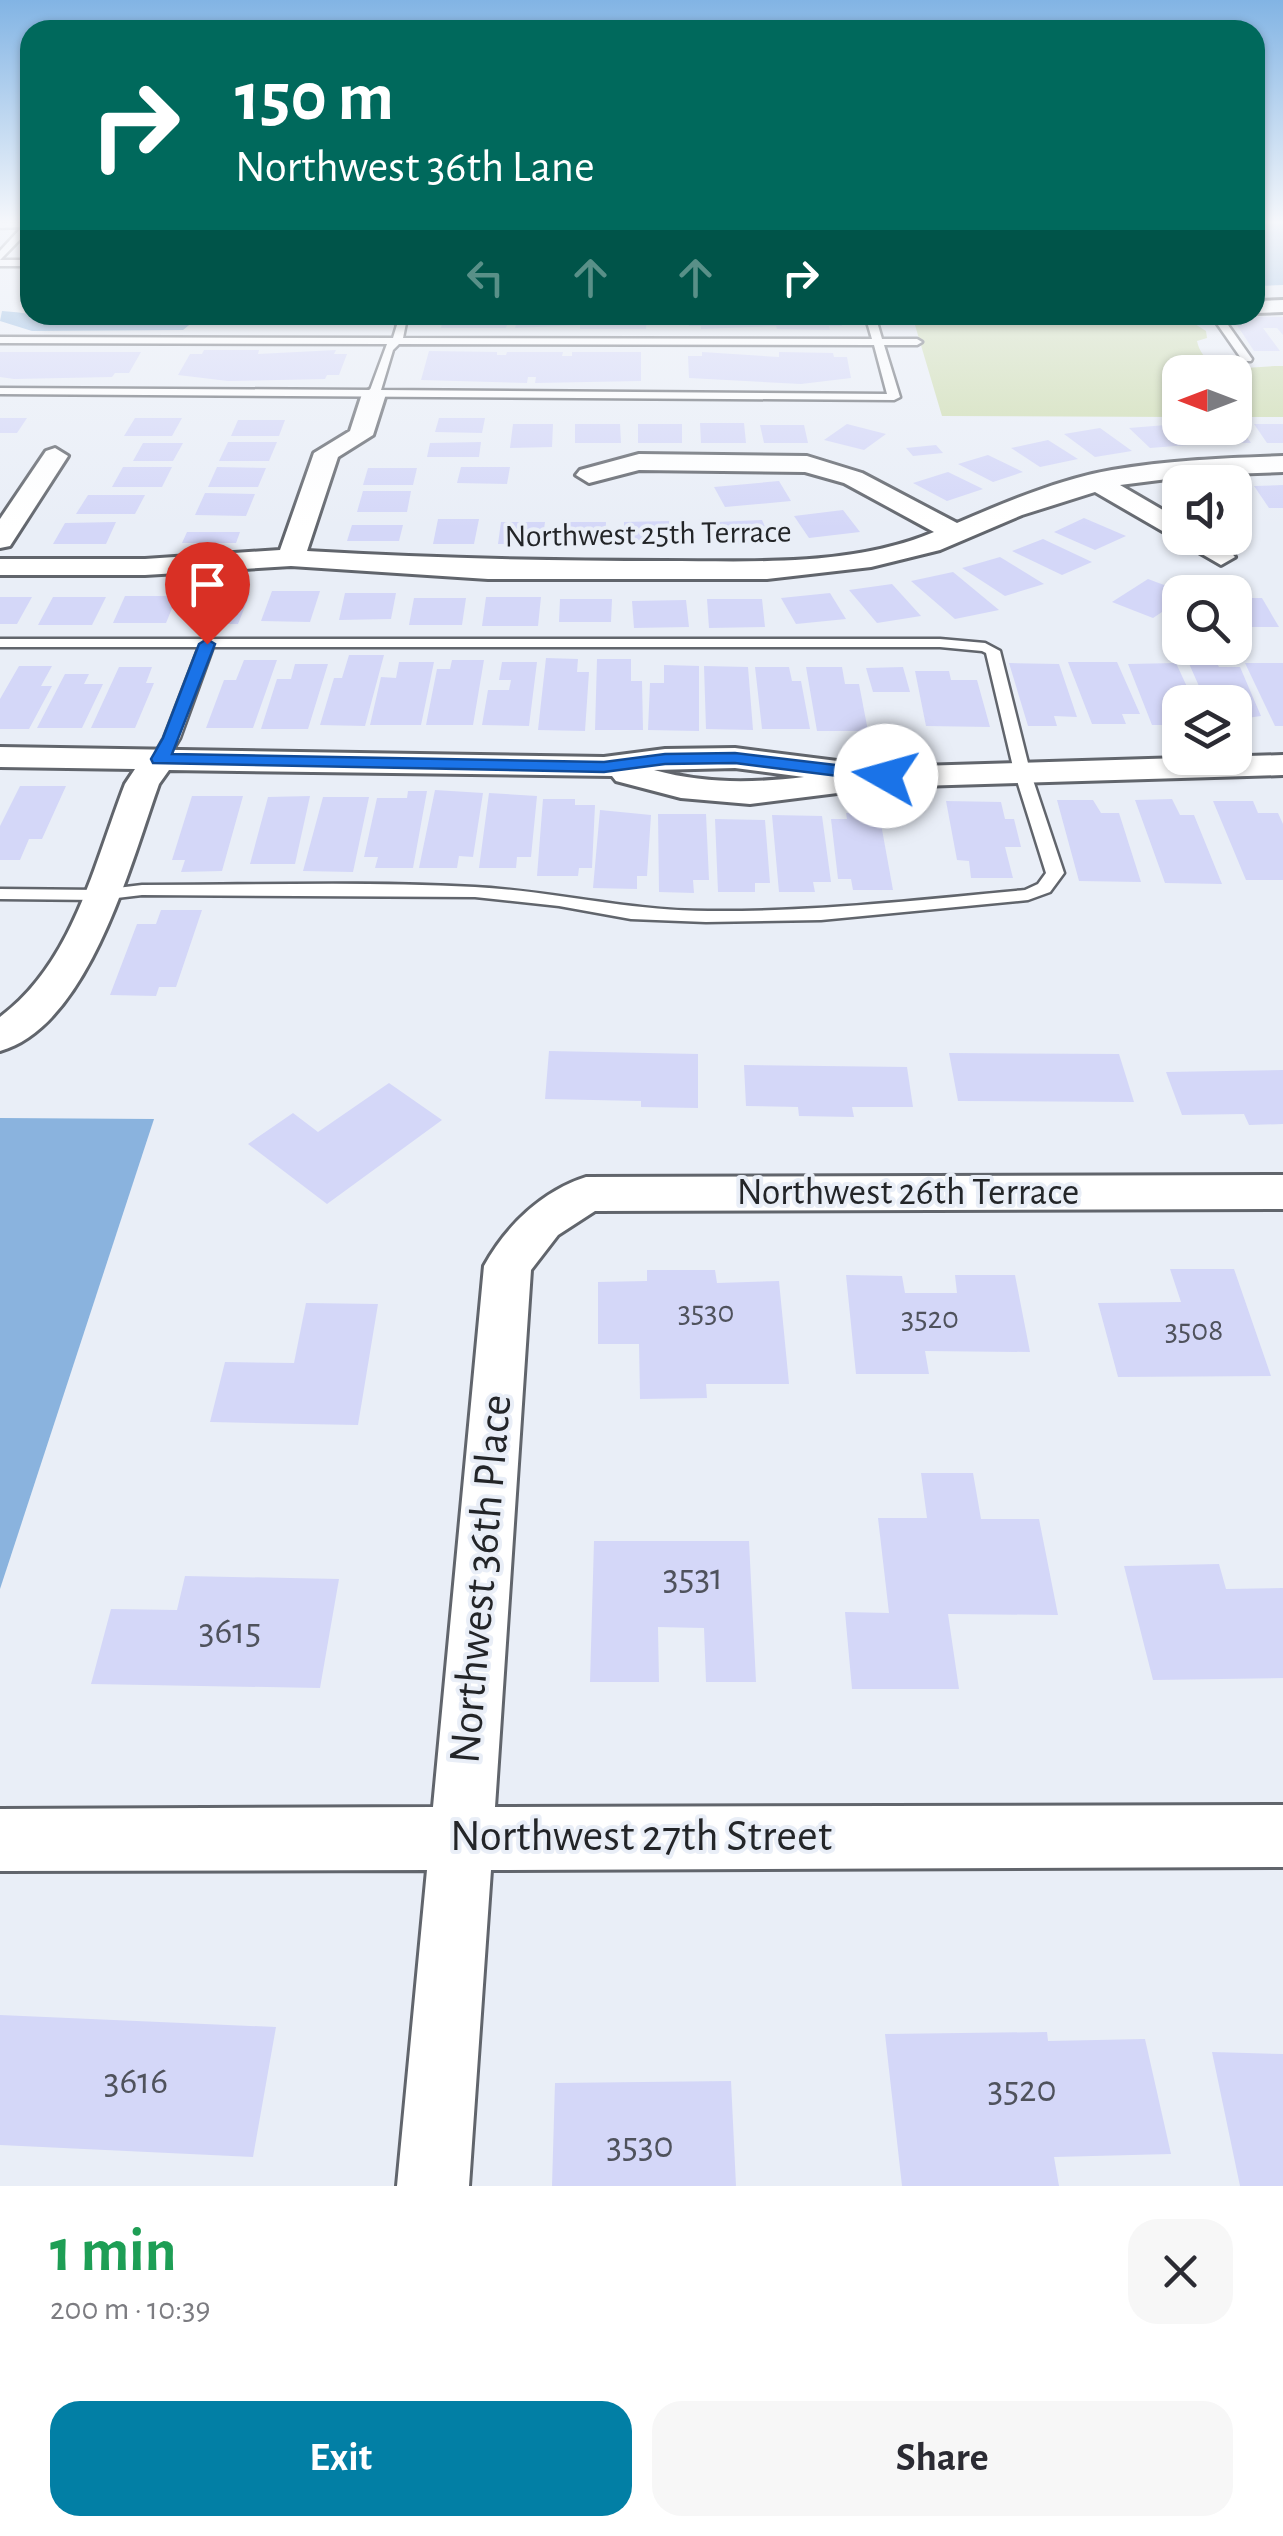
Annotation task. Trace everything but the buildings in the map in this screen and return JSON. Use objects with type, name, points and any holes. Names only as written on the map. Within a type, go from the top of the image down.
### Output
[{"type":"street","points":[[292,558],[327,453],[361,434],[374,394]]},
{"type":"street","points":[[0,540],[56,456]]},
{"type":"street","points":[[589,475],[638,462],[807,464],[852,478],[958,534]]},
{"type":"street","name":"Northwest 25th Terrace","points":[[0,567],[145,568],[292,558],[488,570],[768,570],[871,559],[958,534],[1013,509],[1097,482],[1199,467],[1283,464]]},
{"type":"street","points":[[1097,482],[1162,521]]},
{"type":"street","points":[[0,757],[604,767],[681,788],[717,793],[776,792],[886,776],[1283,765]]},
{"type":"street","points":[[0,1038],[37,1012],[64,979],[142,784],[160,759]]},
{"type":"street","name":"Northwest 26th Terrace","points":[[542,1223],[586,1194],[1283,1192]]},
{"type":"street","name":"Northwest 36th Place","points":[[433,2186],[508,1266],[542,1223]]},
{"type":"street","name":"Northwest 27th Street","points":[[0,1840],[1283,1836]]},
{"type":"lane","points":[[374,394],[388,350],[402,325]]},
{"type":"lane","points":[[0,391],[894,397],[873,325]]},
{"type":"lane","points":[[1223,325],[1244,355]]},
{"type":"lane","points":[[0,340],[917,342]]},
{"type":"lane","points":[[0,643],[985,647],[993,651],[1022,771],[1055,873],[1044,888],[1008,898],[820,915],[631,914],[559,900],[475,892],[142,890],[100,895],[0,894]]},
{"type":"lane","points":[[160,759],[172,738],[207,644]]},
{"type":"green space","points":[[915,325],[1197,325],[1206,331],[1207,338],[1197,341],[1204,355],[1162,355],[1162,417],[942,416]]},
{"type":"green space","points":[[1283,366],[1283,417],[1252,417],[1252,367]]},
{"type":"water","points":[[13,325],[189,325],[183,330],[32,331]]},
{"type":"water","points":[[0,1118],[154,1119],[0,1589]]},
{"type":"route","points":[[207,644],[172,738],[160,759],[604,767],[665,759],[735,758],[886,776]]}]
